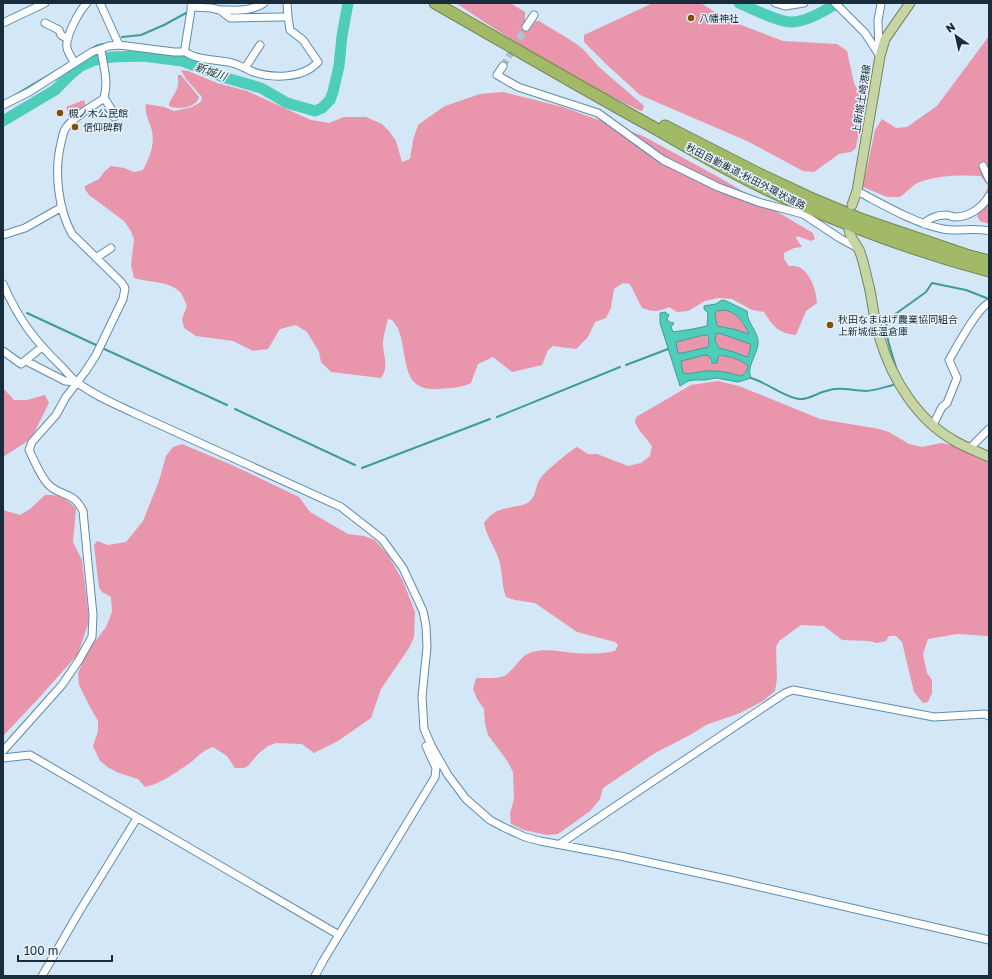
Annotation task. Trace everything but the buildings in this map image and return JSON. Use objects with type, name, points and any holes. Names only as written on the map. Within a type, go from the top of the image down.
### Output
[{"type":"highway","name":"秋田自動車道;秋田外環状道路","points":[[435,3],[741,176],[790,200],[862,231],[951,261],[989,271]]},
{"type":"highway","name":"秋田自動車道;秋田外環状道路","points":[[580,85],[808,197],[863,220],[966,255],[989,261]]},
{"type":"main road","name":"上新城土崎港線","points":[[852,205],[856,191],[884,39],[910,3]]},
{"type":"main road","points":[[849,230],[849,236],[858,248],[870,289],[879,338],[890,368],[907,395],[920,412],[933,425],[954,440],[989,457]]},
{"type":"street","points":[[3,23],[46,3]]},
{"type":"street","points":[[74,62],[67,48],[68,39],[72,27],[87,3]]},
{"type":"street","points":[[100,3],[119,45]]},
{"type":"street","points":[[184,51],[192,5],[220,10],[248,10],[257,8],[264,3]]},
{"type":"street","points":[[3,105],[28,92],[92,52],[102,51],[119,45],[174,52],[184,51],[192,56],[232,63],[252,71],[274,77],[306,71],[314,67],[318,62],[303,40],[290,30],[287,3]]},
{"type":"street","points":[[775,3],[785,6],[799,3]]},
{"type":"street","points":[[835,3],[865,33],[880,56]]},
{"type":"street","points":[[880,56],[878,20],[881,4]]},
{"type":"street","points":[[220,10],[230,18],[288,17]]},
{"type":"street","points":[[526,28],[534,15]]},
{"type":"street","points":[[45,23],[59,30],[61,35],[68,39]]},
{"type":"street","points":[[245,68],[260,45]]},
{"type":"street","points":[[102,51],[106,83],[104,98],[112,110],[114,117]]},
{"type":"street","points":[[503,66],[497,75],[518,86],[598,113],[663,160],[718,187],[758,202],[803,214],[841,239],[858,248]]},
{"type":"street","points":[[3,751],[62,685],[92,637],[94,615],[83,511],[79,503],[71,496],[58,492],[47,483],[29,450],[32,442],[56,415],[66,397],[96,355],[123,299],[125,288],[121,282],[72,234],[68,227],[62,207],[57,174],[58,157],[64,130],[71,122],[104,98]]},
{"type":"street","points":[[983,166],[989,179]]},
{"type":"street","points":[[856,191],[924,224],[945,230],[981,229],[989,231]]},
{"type":"street","points":[[924,224],[929,219],[947,215],[955,218],[972,213],[985,203],[989,196]]},
{"type":"street","points":[[3,235],[25,228],[62,207]]},
{"type":"street","points":[[96,258],[111,248]]},
{"type":"street","points":[[3,284],[11,303],[24,324],[42,347],[77,382],[107,400],[341,506],[382,539],[403,568],[423,611],[426,626],[427,648],[422,697],[422,719],[424,729],[448,776],[466,799],[490,820],[525,837],[718,877],[989,940]]},
{"type":"street","points":[[933,425],[942,407],[947,403],[957,378],[949,360],[977,315],[985,304],[989,303]]},
{"type":"street","points":[[3,350],[22,364],[42,347]]},
{"type":"street","points":[[26,361],[65,381],[77,382]]},
{"type":"street","points":[[970,448],[989,429]]},
{"type":"street","points":[[560,844],[785,693],[793,690],[934,717],[985,714],[989,716]]},
{"type":"street","points":[[315,976],[435,777],[436,768],[421,733],[424,729]]},
{"type":"street","points":[[3,758],[30,755],[339,935]]},
{"type":"street","points":[[42,976],[79,912],[138,818]]},
{"type":"shaded area","points":[[456,3],[510,3],[525,12],[525,23],[532,26],[536,21],[539,21],[583,49],[599,67],[644,106],[643,110],[641,111],[617,100],[570,75],[501,33]]},
{"type":"shaded area","points":[[653,3],[701,3],[716,13],[739,24],[783,41],[837,44],[847,51],[854,83],[864,102],[856,148],[851,152],[839,154],[814,172],[803,171],[747,141],[640,95],[584,42],[584,35]]},
{"type":"shaded area","points":[[989,36],[989,224],[980,221],[977,216],[988,186],[981,176],[950,176],[927,180],[915,185],[900,197],[887,197],[863,187],[875,130],[882,119],[896,128],[907,127],[937,106]]},
{"type":"shaded area","points":[[181,70],[188,71],[217,83],[247,91],[311,120],[329,123],[344,117],[366,117],[382,124],[389,131],[396,141],[402,162],[410,159],[413,140],[418,125],[445,106],[480,94],[503,92],[563,107],[643,136],[722,179],[813,233],[815,239],[811,241],[797,236],[796,238],[802,247],[794,248],[784,253],[784,259],[789,266],[800,267],[811,279],[816,294],[817,303],[806,311],[796,335],[781,331],[771,322],[764,312],[752,310],[732,299],[718,298],[705,301],[688,311],[677,312],[669,307],[656,311],[642,308],[630,284],[623,283],[614,289],[611,308],[606,318],[595,322],[588,337],[576,349],[553,346],[548,350],[542,365],[512,372],[493,357],[478,364],[471,383],[459,387],[438,389],[424,388],[415,382],[409,374],[402,340],[398,329],[392,320],[388,319],[383,341],[385,369],[381,378],[331,372],[321,362],[319,352],[307,332],[296,325],[280,329],[268,349],[253,351],[233,341],[196,336],[184,328],[182,319],[187,306],[180,292],[170,285],[134,278],[131,265],[134,240],[131,231],[124,221],[89,195],[85,189],[85,186],[99,179],[111,166],[124,168],[134,172],[143,170],[153,142],[152,131],[146,111],[146,104],[164,107],[174,111],[192,107],[201,102],[202,97],[186,79]]},
{"type":"shaded area","points":[[178,75],[181,75],[199,97],[195,104],[191,106],[177,108],[169,106],[178,87]]},
{"type":"shaded area","points":[[84,100],[86,107],[70,118],[66,107]]},
{"type":"shaded area","points":[[722,300],[747,311],[748,319],[758,341],[750,370],[751,378],[738,382],[716,378],[694,380],[688,381],[680,386],[660,323],[660,313],[665,312],[669,315],[667,319],[669,322],[674,323],[671,327],[673,332],[693,329],[707,326],[708,313],[704,309],[704,306],[716,304]],"holes":[[[724,310],[733,313],[742,322],[749,334],[717,326],[715,313],[717,311]],[[719,333],[750,344],[748,357],[719,348],[715,341],[716,334]],[[704,335],[708,336],[709,344],[708,347],[678,353],[676,342]],[[705,355],[709,356],[712,363],[717,363],[718,357],[723,356],[739,360],[748,366],[746,372],[740,376],[715,371],[683,373],[681,361]]]},
{"type":"shaded area","points":[[724,310],[733,313],[742,322],[749,334],[717,326],[715,313],[717,311]]},
{"type":"shaded area","points":[[716,333],[750,344],[748,357],[719,348],[715,341]]},
{"type":"shaded area","points":[[706,335],[709,344],[708,347],[678,353],[675,342]]},
{"type":"shaded area","points":[[705,355],[709,356],[710,362],[717,363],[718,357],[726,356],[734,358],[748,366],[747,370],[740,376],[715,371],[683,373],[680,361]]},
{"type":"shaded area","points":[[718,381],[739,386],[820,419],[879,429],[889,432],[909,444],[922,447],[941,443],[953,445],[989,463],[989,636],[957,634],[928,639],[923,654],[927,673],[932,680],[932,693],[928,702],[923,703],[914,692],[902,642],[896,636],[889,636],[886,641],[877,643],[869,641],[842,640],[824,626],[801,625],[779,641],[776,647],[777,679],[775,691],[763,701],[740,713],[706,725],[655,753],[603,788],[600,799],[590,811],[558,834],[547,835],[524,830],[511,824],[510,813],[514,799],[513,772],[508,762],[488,735],[485,724],[484,709],[477,699],[473,689],[476,678],[494,678],[504,676],[520,660],[532,652],[548,650],[590,654],[615,651],[618,645],[615,642],[577,632],[535,603],[506,597],[503,587],[500,562],[486,532],[484,523],[497,511],[523,505],[529,502],[533,497],[542,476],[577,447],[588,454],[597,454],[628,466],[641,463],[650,456],[652,446],[639,430],[635,422],[636,417],[691,385]]},
{"type":"shaded area","points":[[3,388],[14,400],[27,400],[45,395],[49,403],[31,439],[3,457]]},
{"type":"shaded area","points":[[182,444],[232,465],[299,497],[310,512],[348,534],[364,536],[375,540],[388,555],[403,581],[415,612],[414,637],[409,648],[381,689],[371,718],[338,741],[314,753],[302,744],[276,743],[268,746],[258,754],[248,766],[244,768],[235,768],[227,756],[213,747],[167,778],[151,786],[145,787],[138,779],[119,773],[100,761],[93,746],[98,731],[98,721],[79,685],[78,673],[87,652],[106,627],[112,612],[111,597],[102,592],[99,588],[94,545],[97,541],[108,545],[126,542],[143,521],[159,481],[166,456],[173,447]]},
{"type":"shaded area","points":[[45,495],[63,498],[76,509],[73,542],[82,560],[89,621],[78,654],[3,736],[3,510],[20,515],[30,509]]},
{"type":"waterway","name":"新城川","points":[[3,121],[55,90],[81,66],[95,60],[113,57],[143,56],[182,61],[223,77],[261,88],[287,103],[315,111],[322,108],[330,100],[333,92],[339,66],[342,36],[348,3]]},
{"type":"waterway","name":"新城川","points":[[739,3],[773,18],[792,22],[810,18],[838,3]]},
{"type":"waterway","points":[[122,37],[141,35],[186,13]]},
{"type":"waterway","points":[[91,49],[103,44]]},
{"type":"waterway","points":[[15,95],[69,63]]},
{"type":"waterway","points":[[897,371],[886,332],[887,320],[926,292],[932,283],[966,290],[989,299]]},
{"type":"waterway","points":[[27,313],[96,345]]},
{"type":"waterway","points":[[102,348],[227,405]]},
{"type":"waterway","points":[[626,365],[668,349]]},
{"type":"waterway","points":[[497,417],[620,367]]},
{"type":"waterway","points":[[751,378],[787,396],[799,399],[831,390],[841,389],[869,391],[893,385]]},
{"type":"waterway","points":[[235,409],[355,465]]},
{"type":"waterway","points":[[362,468],[490,419]]},
{"type":"tunnel","points":[[503,66],[526,27]]},
{"type":"place","name":"八幡神社","points":[[691,18]]},
{"type":"place","name":"槻ノ木公民館","points":[[60,113]]},
{"type":"place","name":"信仰碑群","points":[[75,127]]},
{"type":"place","name":"秋田なまはげ農業協同組合 上新城低温倉庫","points":[[830,325]]}]
